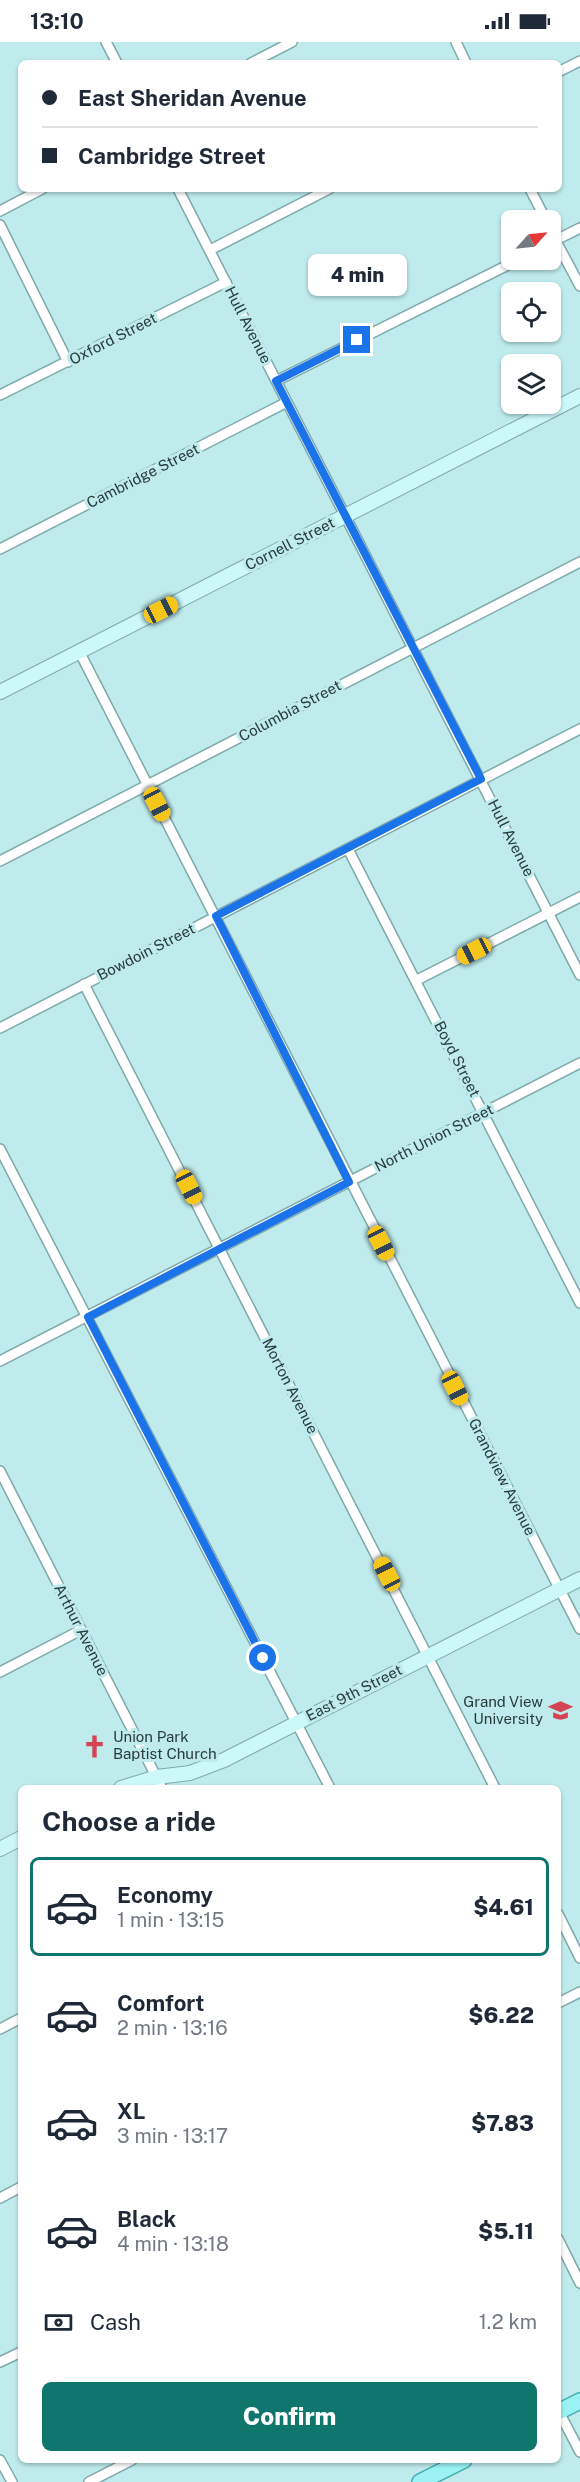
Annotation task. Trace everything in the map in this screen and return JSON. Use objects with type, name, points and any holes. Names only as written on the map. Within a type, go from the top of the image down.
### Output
[{"type":"main road","points":[[561,2411],[580,2401]]},
{"type":"main road","points":[[425,2481],[458,2463]]},
{"type":"street","points":[[106,42],[115,60]]},
{"type":"street","points":[[256,60],[292,42]]},
{"type":"street","points":[[456,42],[465,60]]},
{"type":"street","points":[[562,70],[580,61]]},
{"type":"street","points":[[0,211],[36,192]]},
{"type":"street","name":"Hull Avenue","points":[[180,192],[580,975]]},
{"type":"street","points":[[210,250],[324,192]]},
{"type":"street","points":[[532,192],[541,210]]},
{"type":"street","points":[[0,225],[68,362]]},
{"type":"street","points":[[561,238],[580,228]]},
{"type":"street","points":[[561,255],[580,286]]},
{"type":"street","points":[[276,381],[501,268]]},
{"type":"street","name":"Oxford Street","points":[[0,395],[226,282]]},
{"type":"street","name":"Cornell Street","points":[[0,692],[580,396]]},
{"type":"street","name":"Cambridge Street","points":[[0,549],[287,402]]},
{"type":"street","name":"Columbia Street","points":[[0,861],[580,562]]},
{"type":"street","name":"Grandview Avenue","points":[[79,651],[580,1629]]},
{"type":"street","name":"Bowdoin Street","points":[[0,1028],[580,729]]},
{"type":"street","name":"Boyd Street","points":[[348,849],[417,980],[580,1303]]},
{"type":"street","points":[[417,980],[580,897]]},
{"type":"street","name":"Morton Avenue","points":[[84,984],[493,1785]]},
{"type":"street","name":"North Union Street","points":[[0,1361],[580,1062]]},
{"type":"street","points":[[0,1149],[328,1785]]},
{"type":"street","name":"Arthur Avenue","points":[[0,1471],[160,1782]]},
{"type":"street","name":"East 9th Street","points":[[140,1785],[160,1782],[207,1768],[580,1578]]},
{"type":"street","points":[[0,1672],[81,1630]]},
{"type":"street","points":[[0,1849],[18,1840]]},
{"type":"street","points":[[561,1920],[580,1958]]},
{"type":"street","points":[[561,2002],[580,1992]]},
{"type":"street","points":[[0,2029],[18,2020]]},
{"type":"street","points":[[0,2198],[18,2189]]},
{"type":"street","points":[[561,2246],[580,2283]]},
{"type":"street","points":[[0,2362],[18,2353]]},
{"type":"street","points":[[561,2416],[580,2452]]},
{"type":"street","points":[[0,2460],[12,2482]]},
{"type":"street","points":[[89,2482],[126,2463]]},
{"type":"place","name":"Grand View University","points":[[561,1711]]},
{"type":"place","name":"Union Park Baptist Church","points":[[95,1746]]},
{"type":"route","points":[[263,1658],[88,1317],[349,1182],[216,916],[481,779],[276,381],[357,340]]}]
